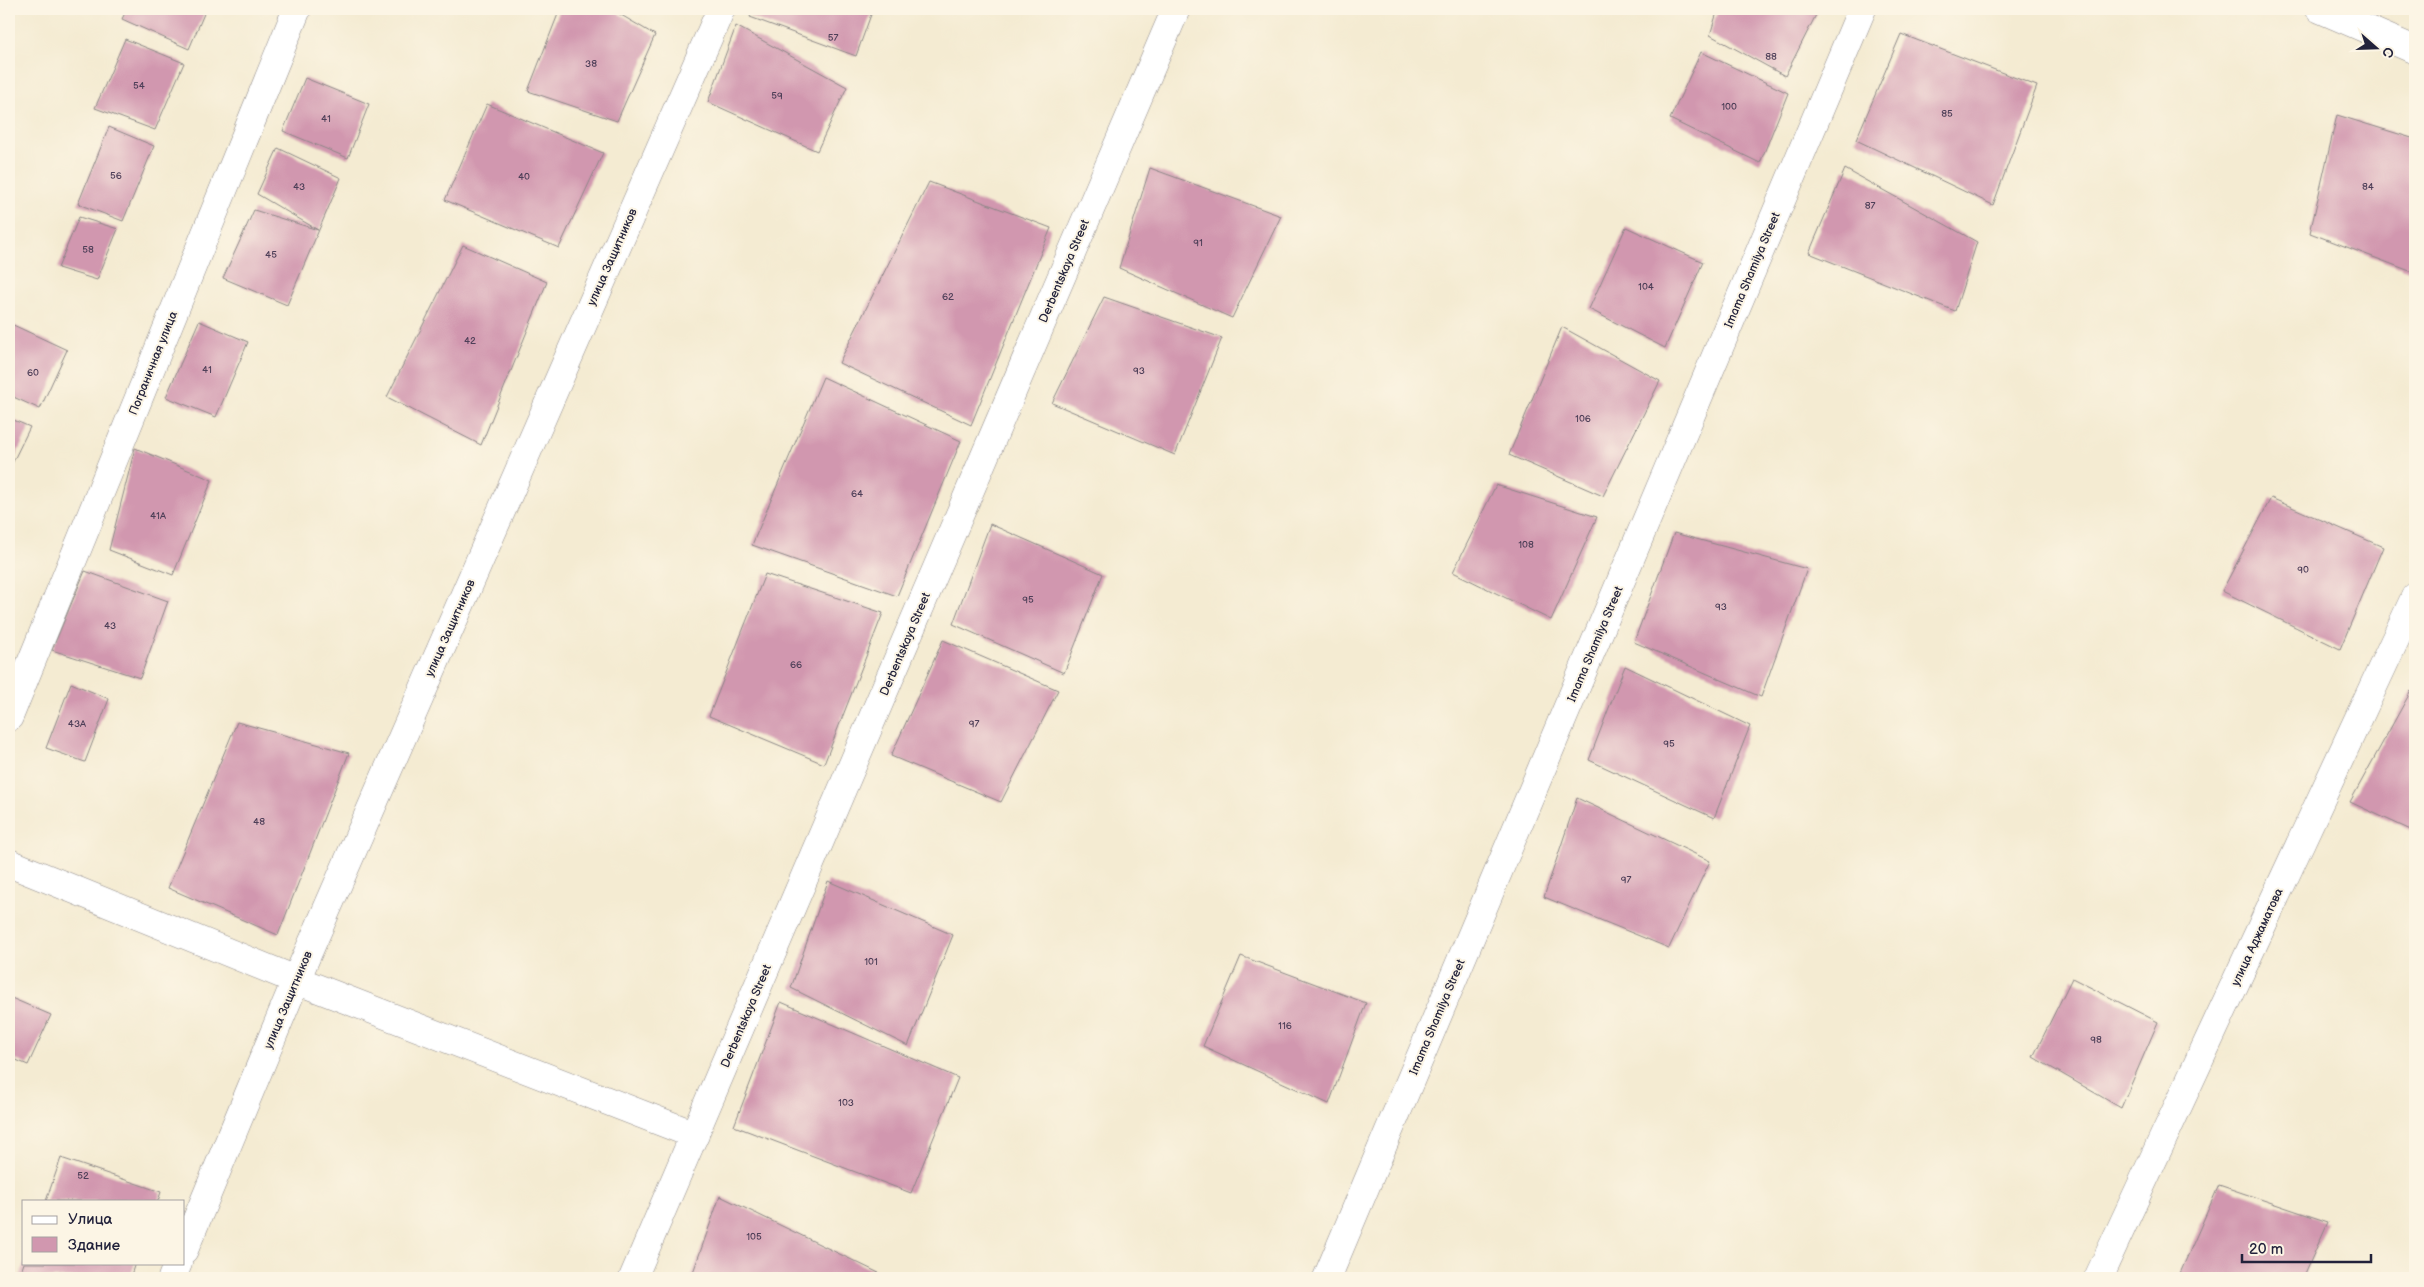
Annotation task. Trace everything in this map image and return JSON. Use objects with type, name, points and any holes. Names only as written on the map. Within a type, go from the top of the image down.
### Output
[{"type":"street","name":"Пограничная улица","points":[[9,716],[297,9]]},
{"type":"street","name":"улица Защитников","points":[[185,1248],[296,980],[720,9]]},
{"type":"street","name":"Derbentskaya Street","points":[[633,1278],[1176,9]]},
{"type":"street","name":"Imama Shamilya Street","points":[[1327,1278],[1862,9]]},
{"type":"street","points":[[2320,9],[2415,50]]},
{"type":"street","name":"улица Аджаматова","points":[[2098,1278],[2415,596]]},
{"type":"street","points":[[9,863],[296,980],[695,1135]]},
{"type":"street","points":[[172,1278],[178,1264]]},
{"type":"building","points":[[127,9],[206,9],[189,49],[122,19]]},
{"type":"building","points":[[560,9],[611,9],[655,35],[617,121],[528,91]]},
{"type":"building","points":[[753,9],[873,9],[856,56],[750,17]]},
{"type":"building","points":[[1718,9],[1819,9],[1785,76],[1710,35]]},
{"type":"building","points":[[736,26],[847,87],[817,151],[708,102]]},
{"type":"building","points":[[1901,34],[2037,86],[1993,205],[1856,140]]},
{"type":"building","points":[[125,39],[184,63],[155,130],[95,108]]},
{"type":"building","points":[[1701,52],[1788,93],[1760,163],[1670,119]]},
{"type":"building","points":[[305,78],[369,104],[348,158],[283,131]]},
{"type":"building","points":[[487,104],[603,153],[559,248],[445,200]]},
{"type":"building","points":[[2337,115],[2415,139],[2415,273],[2310,233]]},
{"type":"building","points":[[109,127],[154,146],[123,221],[78,204]]},
{"type":"building","points":[[278,148],[341,178],[287,305],[223,278],[254,210],[318,230],[257,194]]},
{"type":"building","points":[[1150,168],[1281,216],[1232,318],[1119,268]]},
{"type":"building","points":[[1845,169],[1977,242],[1955,311],[1809,253]]},
{"type":"building","points":[[929,182],[1051,228],[971,425],[839,363]]},
{"type":"building","points":[[79,217],[118,229],[97,280],[58,268]]},
{"type":"building","points":[[1626,227],[1703,262],[1665,348],[1589,309]]},
{"type":"building","points":[[463,245],[547,282],[481,445],[387,397]]},
{"type":"building","points":[[1104,297],[1222,338],[1175,455],[1052,403]]},
{"type":"building","points":[[199,321],[248,342],[216,417],[166,397]]},
{"type":"building","points":[[9,323],[67,350],[40,409],[9,395]]},
{"type":"building","points":[[1562,327],[1660,381],[1603,496],[1509,455]]},
{"type":"building","points":[[823,377],[961,441],[897,596],[752,545]]},
{"type":"building","points":[[9,418],[30,427],[9,470]]},
{"type":"building","points":[[135,448],[212,480],[173,575],[109,550]]},
{"type":"building","points":[[1496,485],[1597,517],[1551,620],[1453,572]]},
{"type":"building","points":[[2271,498],[2383,547],[2340,649],[2222,591]]},
{"type":"building","points":[[990,524],[1103,574],[1064,673],[953,624]]},
{"type":"building","points":[[1674,533],[1807,569],[1761,697],[1634,642]]},
{"type":"building","points":[[85,571],[168,601],[140,678],[52,650]]},
{"type":"building","points":[[765,574],[883,613],[824,764],[709,716]]},
{"type":"building","points":[[943,640],[1058,690],[1001,802],[891,756]]},
{"type":"building","points":[[1625,666],[1750,726],[1714,818],[1589,760]]},
{"type":"building","points":[[71,683],[109,699],[85,762],[46,748]]},
{"type":"building","points":[[2411,691],[2415,693],[2415,832],[2350,802]]},
{"type":"building","points":[[237,722],[349,753],[278,935],[168,888]]},
{"type":"building","points":[[1577,798],[1710,861],[1669,948],[1544,897]]},
{"type":"building","points":[[828,881],[953,935],[908,1046],[791,988]]},
{"type":"building","points":[[1241,956],[1366,1003],[1329,1104],[1203,1046]]},
{"type":"building","points":[[2072,978],[2158,1022],[2121,1108],[2033,1057]]},
{"type":"building","points":[[9,997],[51,1015],[28,1065],[9,1057]]},
{"type":"building","points":[[781,1002],[958,1078],[911,1193],[734,1126]]},
{"type":"building","points":[[61,1158],[161,1192],[158,1200],[46,1200]]},
{"type":"building","points":[[2219,1185],[2328,1222],[2303,1278],[2178,1278]]},
{"type":"building","points":[[720,1196],[885,1276],[885,1278],[691,1278]]},
{"type":"building","points":[[24,1264],[135,1264],[130,1278],[19,1278]]}]
